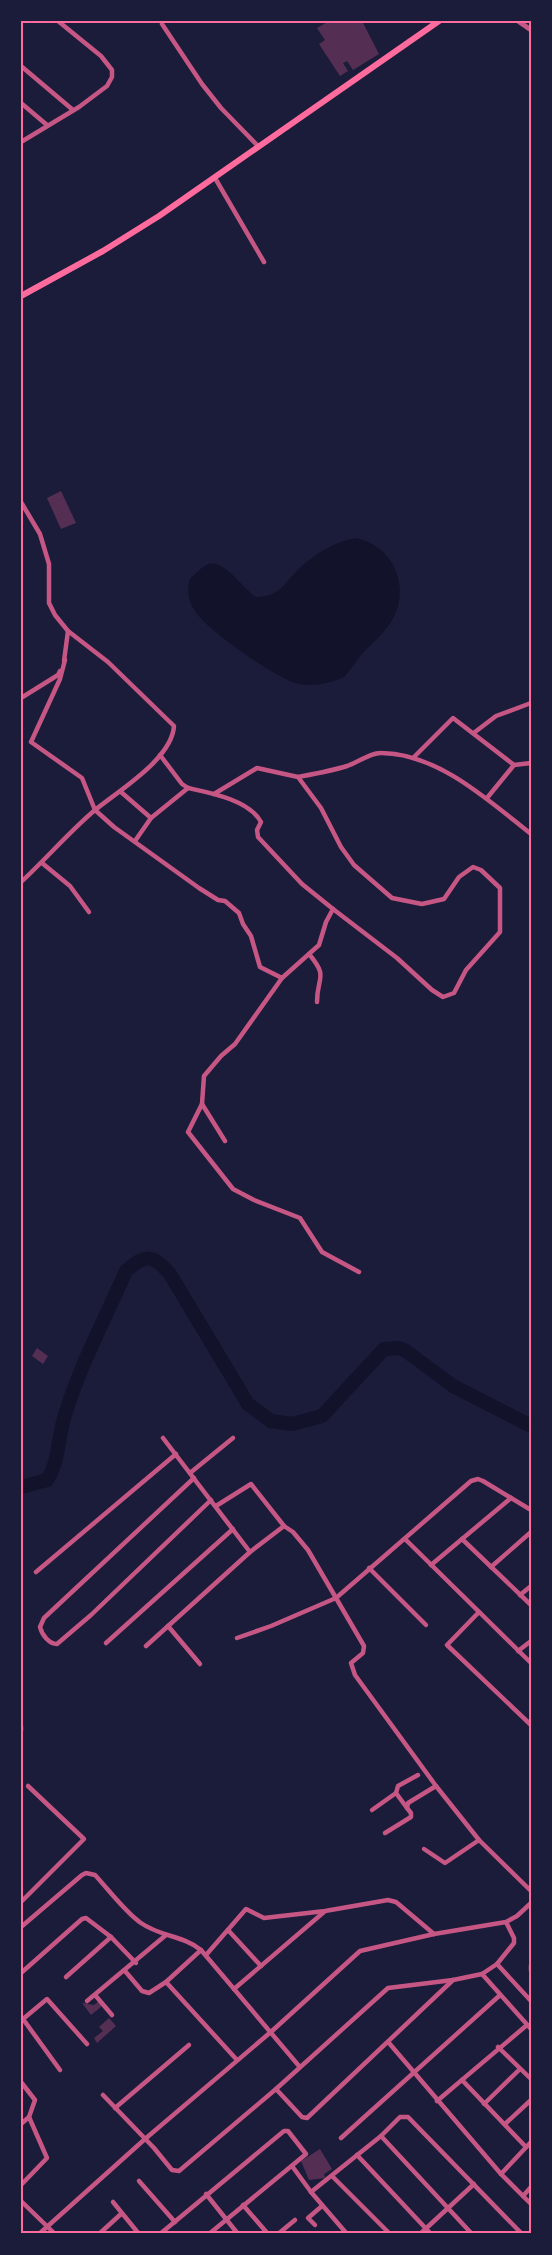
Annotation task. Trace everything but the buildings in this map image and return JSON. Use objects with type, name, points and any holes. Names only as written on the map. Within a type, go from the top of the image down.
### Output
[{"type":"main road","points":[[21,296],[103,251],[159,216],[439,21]]},
{"type":"street","points":[[518,21],[531,30]]},
{"type":"street","points":[[21,142],[73,110],[107,86],[112,77],[112,70],[101,56],[60,22]]},
{"type":"street","points":[[162,24],[202,84],[258,148]]},
{"type":"street","points":[[21,66],[73,110]]},
{"type":"street","points":[[21,103],[47,125]]},
{"type":"street","points":[[215,178],[264,262]]},
{"type":"street","points":[[21,502],[40,534],[49,564],[49,603],[54,615],[68,631],[108,662],[174,726],[174,732],[160,755],[120,792],[95,810],[21,882]]},
{"type":"street","points":[[68,631],[65,660],[60,679],[31,742],[82,778],[95,810],[199,888],[218,900],[225,901],[239,913],[243,924],[251,936],[260,967],[282,978]]},
{"type":"street","points":[[21,698],[58,675],[65,660]]},
{"type":"street","points":[[475,732],[496,716],[531,703]]},
{"type":"street","points":[[413,758],[454,718],[475,732],[514,765]]},
{"type":"street","points":[[214,794],[257,768],[298,777],[346,766],[380,752],[413,758],[427,763],[487,798],[531,834]]},
{"type":"street","points":[[160,755],[182,784],[188,788],[234,801],[258,816],[261,822],[257,830],[258,837],[302,884],[397,958],[432,990],[444,997],[454,993],[466,970],[500,932],[500,888],[481,870],[474,867],[459,877],[444,898],[422,904],[392,898],[354,865],[321,808],[298,777]]},
{"type":"street","points":[[487,798],[514,765],[531,763]]},
{"type":"street","points":[[135,841],[151,818],[188,788]]},
{"type":"street","points":[[120,792],[151,818]]},
{"type":"street","points":[[42,863],[70,886],[89,912]]},
{"type":"street","points":[[333,909],[326,922],[319,945],[282,978],[235,1044],[221,1056],[204,1076],[202,1104],[188,1132],[233,1189],[254,1200],[300,1218],[322,1252],[358,1272]]},
{"type":"street","points":[[309,954],[320,967],[322,974],[317,1002]]},
{"type":"street","points":[[202,1104],[225,1140]]},
{"type":"street","points":[[163,1438],[250,1552]]},
{"type":"street","points":[[190,1472],[233,1438]]},
{"type":"street","points":[[36,1572],[176,1454]]},
{"type":"street","points":[[194,1478],[44,1618],[40,1627],[41,1631],[51,1643],[57,1644],[92,1615],[211,1500]]},
{"type":"street","points":[[237,1638],[271,1626],[336,1598],[474,1480],[483,1481],[531,1510]]},
{"type":"street","points":[[216,1506],[250,1484],[284,1526],[293,1532],[308,1550],[364,1646],[363,1653],[351,1663],[355,1675],[436,1786],[479,1840],[531,1891]]},
{"type":"street","points":[[431,1565],[511,1498]]},
{"type":"street","points":[[146,1646],[250,1552],[284,1526]]},
{"type":"street","points":[[106,1643],[233,1529]]},
{"type":"street","points":[[491,1567],[531,1532]]},
{"type":"street","points":[[405,1539],[531,1663]]},
{"type":"street","points":[[462,1539],[531,1605]]},
{"type":"street","points":[[369,1568],[426,1626]]},
{"type":"street","points":[[520,1595],[531,1586]]},
{"type":"street","points":[[479,1612],[446,1645],[531,1725]]},
{"type":"street","points":[[168,1626],[200,1664]]},
{"type":"street","points":[[518,1651],[531,1641]]},
{"type":"street","points":[[372,1810],[396,1792],[401,1783],[418,1775]]},
{"type":"street","points":[[21,1902],[84,1839],[28,1786]]},
{"type":"street","points":[[406,1808],[408,1803],[436,1786]]},
{"type":"street","points":[[386,1833],[411,1817],[411,1813],[396,1792]]},
{"type":"street","points":[[424,1849],[445,1863],[479,1840]]},
{"type":"street","points":[[21,1927],[76,1879],[90,1873],[95,1875],[141,1923],[166,1935],[191,1942],[201,1950],[300,2066]]},
{"type":"street","points":[[206,1955],[246,1909],[264,1918],[325,1911],[388,1900],[396,1902],[434,1934]]},
{"type":"street","points":[[38,2234],[145,2139],[272,2031],[360,1951],[434,1934],[506,1922],[517,1916],[531,1903]]},
{"type":"street","points":[[234,1989],[325,1911]]},
{"type":"street","points":[[21,1974],[82,1919],[90,1920],[111,1937],[136,1962]]},
{"type":"street","points":[[103,2096],[172,2170],[179,2171],[276,2089],[388,1988],[452,1980],[482,1974],[497,1964],[514,1943],[514,1938],[506,1922]]},
{"type":"street","points":[[228,1930],[261,1966]]},
{"type":"street","points":[[86,2001],[136,1962],[166,1935]]},
{"type":"street","points":[[66,1976],[111,1937]]},
{"type":"street","points":[[125,1971],[146,1993],[153,1992],[201,1950]]},
{"type":"street","points":[[497,1964],[531,2001]]},
{"type":"street","points":[[531,1965],[531,1971]]},
{"type":"street","points":[[437,2101],[498,2047],[529,2026],[499,1996],[482,1974]]},
{"type":"street","points":[[276,2089],[302,2117],[307,2118],[388,2043],[452,1980]]},
{"type":"street","points":[[166,1982],[237,2060]]},
{"type":"street","points":[[95,1995],[112,2015]]},
{"type":"street","points":[[342,2138],[499,1996]]},
{"type":"street","points":[[60,2070],[22,2018],[47,1999],[88,2044]]},
{"type":"street","points":[[388,2043],[501,2174],[531,2204]]},
{"type":"street","points":[[115,2108],[189,2045]]},
{"type":"street","points":[[498,2047],[531,2079]]},
{"type":"street","points":[[484,2104],[520,2069]]},
{"type":"street","points":[[462,2080],[526,2147]]},
{"type":"street","points":[[21,2082],[34,2100],[28,2117],[21,2124]]},
{"type":"street","points":[[505,2124],[531,2100]]},
{"type":"street","points":[[21,2185],[47,2158],[28,2117]]},
{"type":"street","points":[[311,2192],[381,2136],[400,2117],[408,2117],[522,2234]]},
{"type":"street","points":[[160,2234],[206,2194],[286,2131],[306,2154],[209,2234]]},
{"type":"street","points":[[381,2136],[470,2233]]},
{"type":"street","points":[[501,2174],[531,2142]]},
{"type":"street","points":[[357,2155],[431,2234]]},
{"type":"street","points":[[292,2166],[322,2206],[347,2234]]},
{"type":"street","points":[[332,2176],[390,2234]]},
{"type":"street","points":[[139,2181],[175,2222]]},
{"type":"street","points":[[420,2234],[474,2184]]},
{"type":"street","points":[[523,2196],[531,2187]]},
{"type":"street","points":[[206,2194],[238,2234]]},
{"type":"street","points":[[21,2202],[55,2234]]},
{"type":"street","points":[[113,2202],[139,2234]]},
{"type":"street","points":[[243,2205],[268,2234]]},
{"type":"street","points":[[315,2225],[308,2218],[322,2206]]},
{"type":"street","points":[[100,2234],[122,2214]]},
{"type":"street","points":[[278,2234],[295,2220]]},
{"type":"shaded area","points":[[356,538],[380,550],[389,559],[396,570],[400,596],[391,622],[344,677],[322,684],[310,685],[299,684],[289,680],[261,665],[217,633],[205,623],[192,607],[188,594],[190,579],[206,565],[215,564],[221,566],[256,597],[265,596],[278,591],[302,566],[320,552],[341,542]]},
{"type":"waterway","points":[[21,1487],[47,1480],[51,1473],[64,1418],[85,1362],[126,1271],[138,1261],[144,1259],[154,1260],[170,1274],[248,1404],[271,1421],[292,1424],[322,1416],[384,1349],[399,1348],[406,1351],[453,1386],[531,1426]]}]
